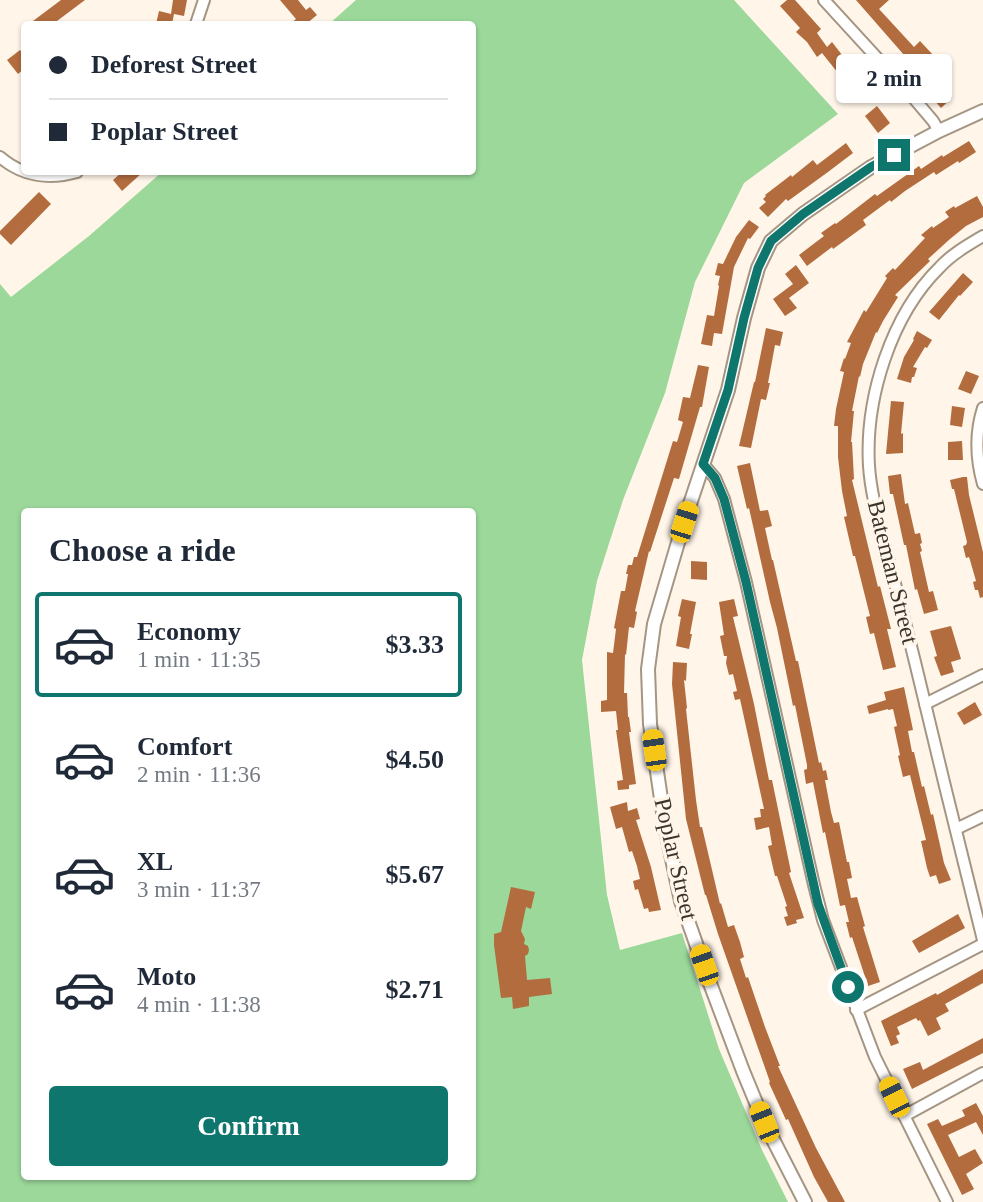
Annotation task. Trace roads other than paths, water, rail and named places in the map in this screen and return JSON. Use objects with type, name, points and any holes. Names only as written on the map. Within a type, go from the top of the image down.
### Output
[{"type":"street","points":[[197,21],[204,0]]},
{"type":"street","points":[[824,0],[918,103],[939,131]]},
{"type":"street","name":"Poplar Street","points":[[805,1202],[764,1122],[711,987],[681,901],[664,826],[650,724],[648,669],[654,624],[684,522],[728,390],[758,268],[771,241],[803,214],[871,167],[983,111]]},
{"type":"street","points":[[0,157],[21,171]]},
{"type":"street","points":[[36,175],[66,175]]},
{"type":"street","name":"Bateman Street","points":[[983,236],[940,267],[911,302],[889,346],[869,428],[869,467],[877,516],[983,942]]},
{"type":"street","points":[[983,408],[977,446],[983,484]]},
{"type":"street","points":[[703,464],[715,478],[724,499],[746,582],[818,904],[875,1056],[947,1202]]},
{"type":"street","points":[[925,704],[983,675]]},
{"type":"street","points":[[956,829],[983,816]]},
{"type":"street","points":[[856,1010],[983,942]]},
{"type":"street","points":[[904,1116],[983,1073]]}]
